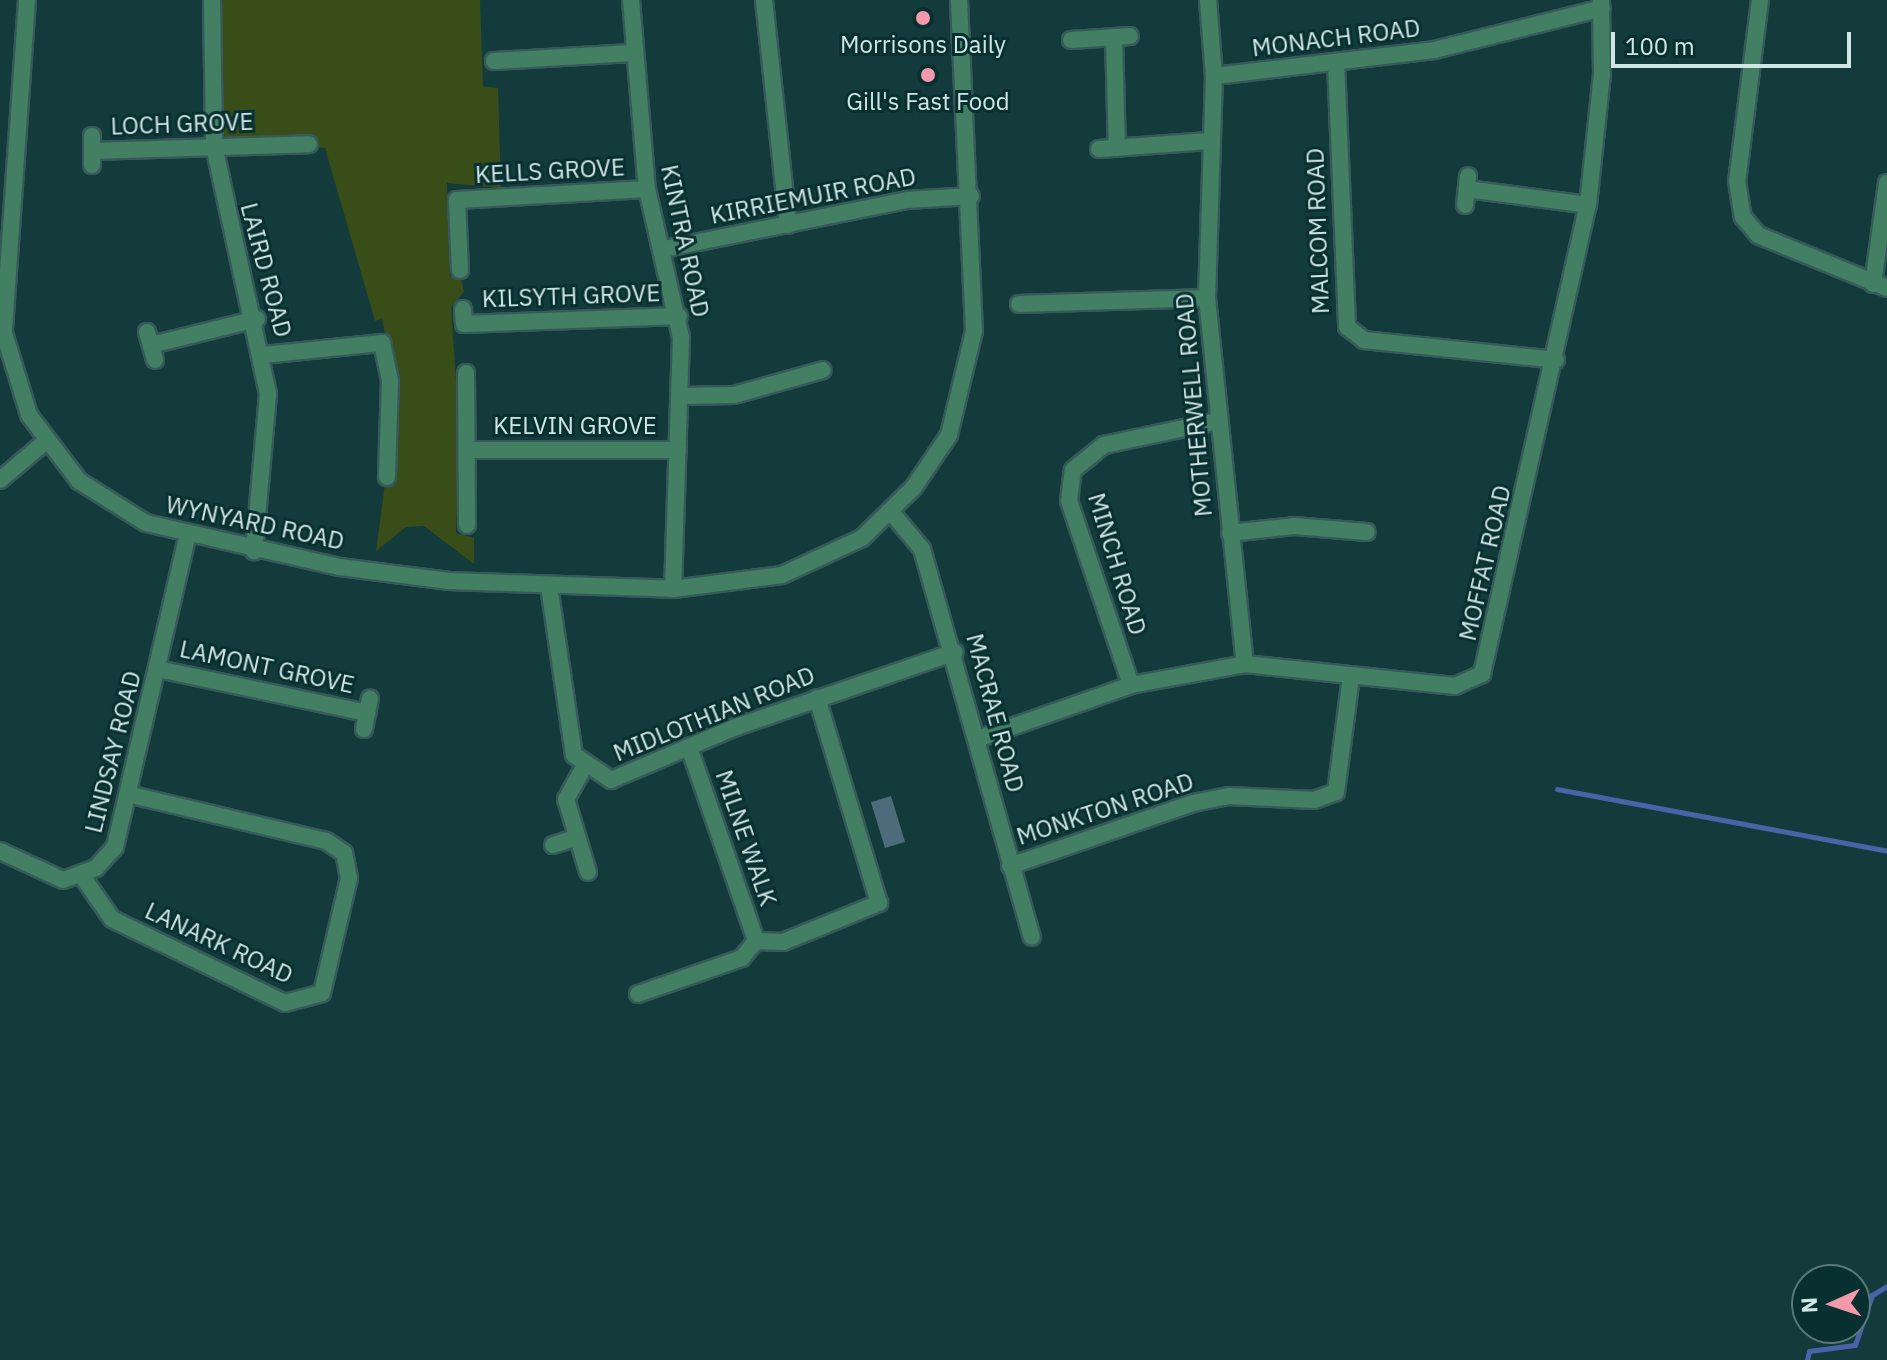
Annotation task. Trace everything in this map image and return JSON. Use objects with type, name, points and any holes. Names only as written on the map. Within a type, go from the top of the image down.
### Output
[{"type":"street","name":"WYNYARD ROAD","points":[[27,0],[2,303],[16,387],[45,442],[79,481],[120,510],[187,537],[254,551],[390,574],[549,586],[673,589],[745,585],[816,563],[891,512],[949,435],[969,371],[971,196],[959,0]]},
{"type":"street","name":"LAIRD ROAD","points":[[212,0],[214,146],[263,355],[268,434],[254,551]]},
{"type":"street","name":"KINTRA ROAD","points":[[631,0],[633,53],[647,189],[679,316],[680,396],[673,589]]},
{"type":"street","points":[[764,0],[788,225]]},
{"type":"street","name":"MOTHERWELL ROAD","points":[[1208,0],[1214,76],[1209,141],[1207,298],[1245,664]]},
{"type":"street","points":[[1760,0],[1737,181],[1743,217],[1758,235],[1880,286],[1887,183]]},
{"type":"street","name":"MONACH ROAD","points":[[1214,76],[1434,50],[1601,4]]},
{"type":"street","name":"MOFFAT ROAD","points":[[980,738],[1131,685],[1245,664],[1455,686],[1482,674],[1556,360],[1588,205],[1601,4]]},
{"type":"street","points":[[1071,40],[1122,36],[1117,148]]},
{"type":"street","points":[[494,61],[633,53]]},
{"type":"street","name":"MALCOM ROAD","points":[[1336,62],[1347,327],[1364,340],[1556,360]]},
{"type":"street","name":"LOCH GROVE","points":[[92,151],[214,146],[272,137],[309,144]]},
{"type":"street","points":[[1099,149],[1209,141]]},
{"type":"street","name":"KELLS GROVE","points":[[460,270],[456,196],[647,189]]},
{"type":"street","points":[[1466,190],[1588,205]]},
{"type":"street","name":"KIRRIEMUIR ROAD","points":[[664,249],[907,200],[971,196]]},
{"type":"street","points":[[1019,304],[1207,298]]},
{"type":"street","name":"KILSYTH GROVE","points":[[464,323],[679,316]]},
{"type":"street","points":[[151,346],[257,319]]},
{"type":"street","points":[[263,355],[382,343],[395,437],[387,477]]},
{"type":"street","points":[[680,396],[734,395],[823,370]]},
{"type":"street","points":[[466,373],[471,450],[467,525]]},
{"type":"street","name":"MINCH ROAD","points":[[1131,685],[1069,501],[1073,470],[1104,445],[1218,421]]},
{"type":"street","points":[[0,480],[45,442]]},
{"type":"street","name":"KELVIN GROVE","points":[[471,450],[678,450]]},
{"type":"street","name":"MACRAE ROAD","points":[[891,512],[917,539],[955,652],[980,738],[1010,866],[1032,937]]},
{"type":"street","points":[[1230,533],[1294,526],[1367,532]]},
{"type":"street","name":"LINDSAY ROAD","points":[[82,876],[115,847],[187,537]]},
{"type":"street","name":"MIDLOTHIAN ROAD","points":[[549,586],[569,740],[584,767],[611,780],[628,778],[817,698],[955,652]]},
{"type":"street","name":"LAMONT GROVE","points":[[158,669],[367,713]]},
{"type":"street","name":"MONKTON ROAD","points":[[1010,866],[1193,803],[1229,796],[1314,800],[1336,792],[1351,676]]},
{"type":"street","points":[[638,994],[742,958],[756,941],[783,942],[879,903],[817,698]]},
{"type":"street","name":"MILNE WALK","points":[[690,750],[756,941]]},
{"type":"street","name":"MIDLOTHIAN ROAD","points":[[584,767],[566,792],[588,872]]},
{"type":"street","name":"LANARK ROAD","points":[[82,876],[112,919],[285,1003],[322,993],[349,878],[344,853],[326,841],[127,794]]},
{"type":"street","points":[[553,845],[577,837]]},
{"type":"street","points":[[0,851],[47,876],[82,876]]},
{"type":"green space","points":[[221,0],[480,0],[483,86],[498,88],[501,188],[447,183],[450,276],[461,278],[464,292],[451,307],[460,440],[456,533],[474,538],[474,564],[424,526],[406,527],[376,551],[397,394],[382,319],[375,321],[325,148],[222,139]]},
{"type":"building","points":[[891,796],[905,842],[885,848],[871,802]]},
{"type":"waterway","points":[[1557,789],[1887,851]]},
{"type":"waterway","points":[[1807,1360],[1809,1351],[1855,1345],[1872,1295],[1887,1286]]},
{"type":"place","name":"Morrisons Daily","points":[[923,18]]},
{"type":"place","name":"Gill's Fast Food","points":[[928,75]]}]
